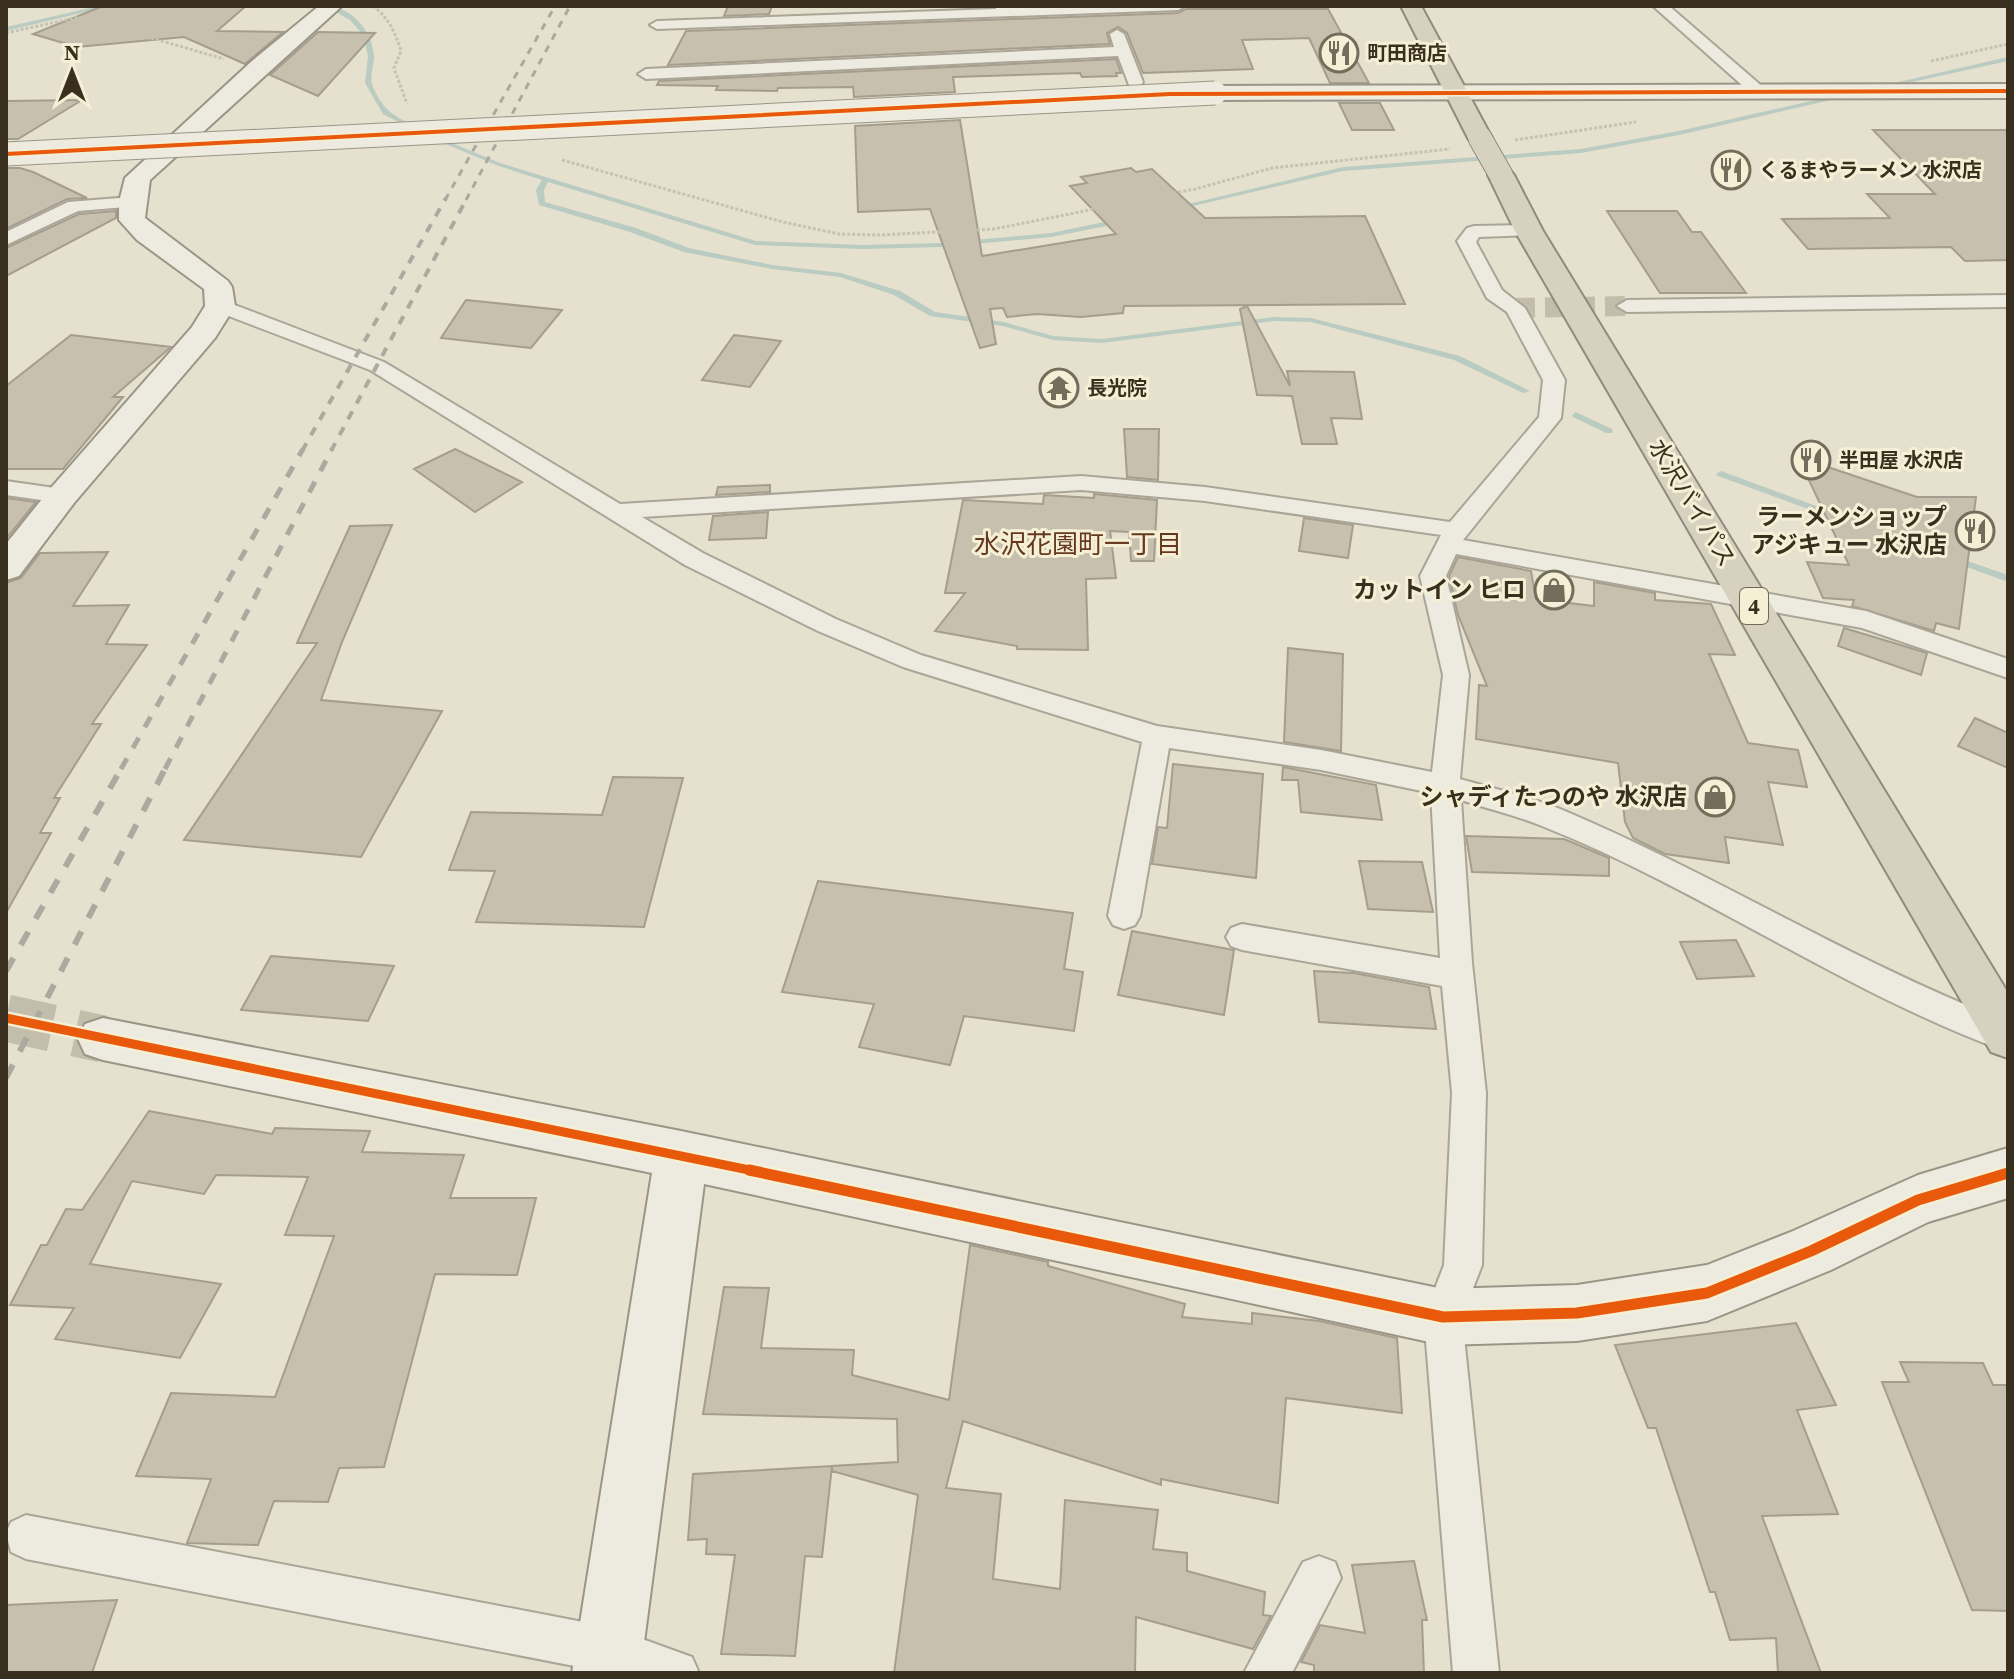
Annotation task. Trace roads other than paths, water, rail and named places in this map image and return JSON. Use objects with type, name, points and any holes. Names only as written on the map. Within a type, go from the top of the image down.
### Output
[{"type":"highway","name":"水沢バイパス","points":[[1411,6],[1480,138],[1506,158],[1529,231],[2008,1037]]},
{"type":"street","points":[[661,6],[646,78],[718,65],[1124,51]]},
{"type":"street","points":[[654,39],[722,29],[1003,9],[1178,6]]},
{"type":"street","points":[[1660,6],[1758,91]]},
{"type":"street","points":[[1107,7],[1135,82]]},
{"type":"street","points":[[6,568],[62,496],[204,332],[220,306],[218,287],[132,220],[132,202],[138,178],[260,66],[326,12]]},
{"type":"street","points":[[6,154],[1215,93],[2005,93]]},
{"type":"street","points":[[6,239],[74,206],[132,202]]},
{"type":"street","points":[[1476,1673],[1443,1317],[1463,1265],[1469,1093],[1457,975],[1445,785],[1456,675],[1433,576],[1452,538],[1550,418],[1554,380],[1515,308],[1494,294],[1466,241],[1474,232],[1529,231]]},
{"type":"street","points":[[1627,306],[2008,301]]},
{"type":"street","points":[[220,306],[377,366],[694,559],[748,587],[912,661],[1157,736],[1321,760],[1445,785],[1551,817],[1676,875],[1919,1002],[2008,1037]]},
{"type":"street","points":[[615,511],[1081,483],[1205,494],[1452,538],[1751,601],[1866,620],[2008,669]]},
{"type":"street","points":[[6,488],[62,496]]},
{"type":"street","points":[[1124,916],[1157,736]]},
{"type":"street","points":[[1242,937],[1457,975]]},
{"type":"street","points":[[103,1039],[681,1155],[1443,1317],[1577,1313],[1707,1293],[1811,1251],[1918,1200],[2008,1173]]},
{"type":"street","points":[[608,1662],[681,1155]]},
{"type":"street","points":[[26,1537],[608,1662],[676,1673]]},
{"type":"street","points":[[1267,1673],[1319,1578]]},
{"type":"waterway","points":[[6,29],[107,6]]},
{"type":"waterway","points":[[328,6],[352,18],[366,35],[371,56],[368,83],[385,113],[416,129]]},
{"type":"waterway","points":[[1880,87],[2008,59]]},
{"type":"waterway","points":[[1176,208],[1343,169],[1581,151],[1679,133],[1846,95]]},
{"type":"waterway","points":[[433,137],[498,164],[755,243],[863,247],[942,245],[1051,235],[1119,221]]},
{"type":"waterway","points":[[546,179],[540,190],[542,203],[687,250],[772,267],[841,275],[897,293],[933,314],[1004,324],[1053,338],[1102,341],[1273,319],[1311,320],[1457,358],[1526,391]]},
{"type":"waterway","points":[[1576,415],[1609,431]]},
{"type":"waterway","points":[[1721,474],[1838,517]]},
{"type":"waterway","points":[[1953,559],[2008,579]]},
{"type":"tunnel","points":[[1515,308],[1627,306]]},
{"type":"tunnel","points":[[6,1018],[103,1039]]},
{"type":"railway","points":[[445,200],[555,6]]},
{"type":"railway","points":[[466,200],[570,6]]},
{"type":"railway","points":[[302,451],[446,198]]},
{"type":"railway","points":[[331,451],[467,198]]},
{"type":"railway","points":[[121,769],[303,449]]},
{"type":"railway","points":[[165,769],[332,449]]},
{"type":"railway","points":[[6,971],[122,767]]},
{"type":"railway","points":[[6,1078],[166,767]]},
{"type":"place","name":"町田商店","points":[[1339,53]]},
{"type":"place","name":"くるまやラーメン 水沢店","points":[[1731,170]]},
{"type":"place","name":"長光院","points":[[1059,388]]},
{"type":"place","name":"半田屋 水沢店","points":[[1811,460]]},
{"type":"place","name":"ラーメンショップ アジキュー 水沢店","points":[[1975,531]]},
{"type":"place","name":"カットイン ヒロ","points":[[1554,590]]},
{"type":"place","name":"シャディたつのや 水沢店","points":[[1715,797]]},
{"type":"district","name":"水沢花園町一丁目","points":[[1078,544]]}]
